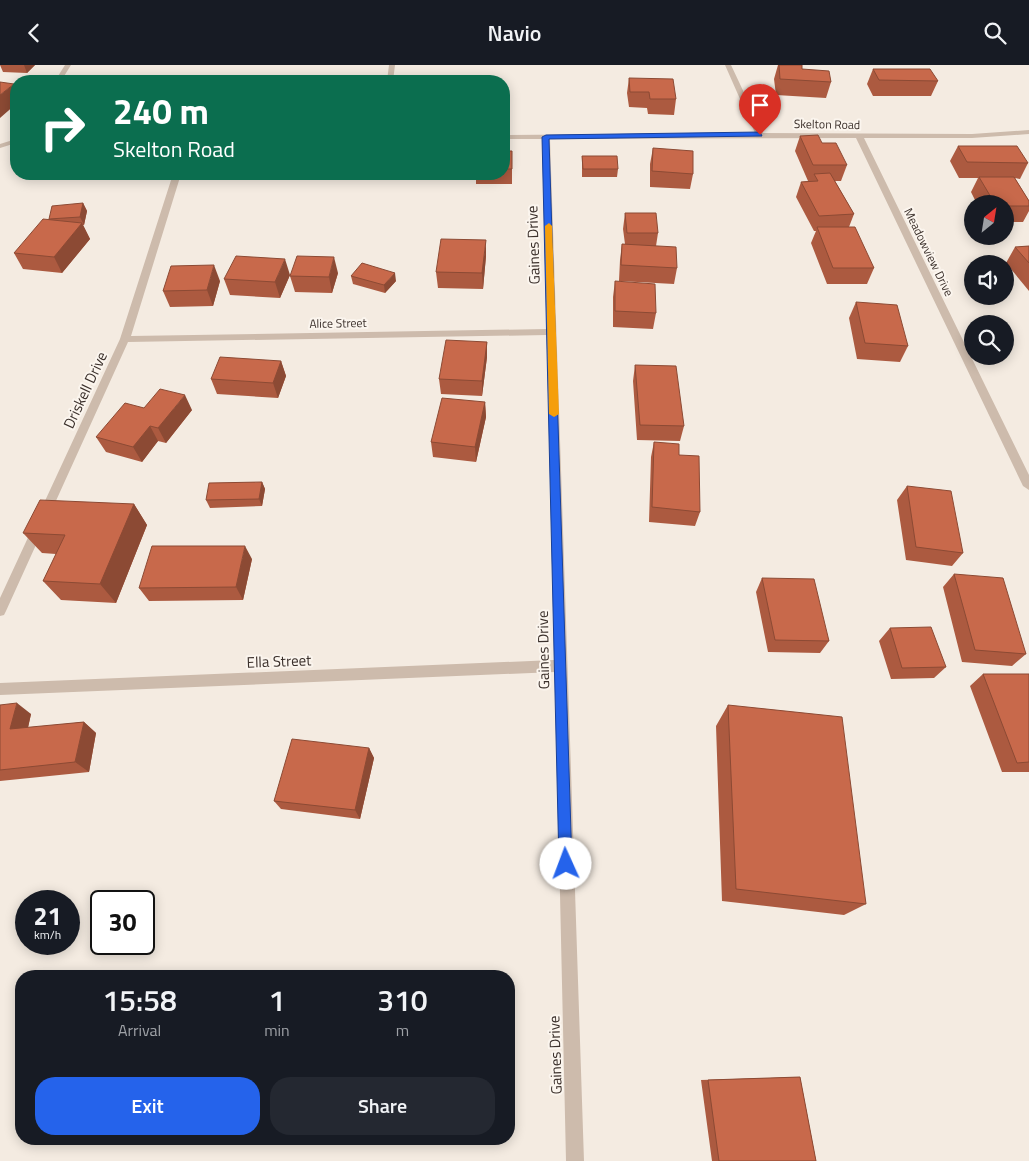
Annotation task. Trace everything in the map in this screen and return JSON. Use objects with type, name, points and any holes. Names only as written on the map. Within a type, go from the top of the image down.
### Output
[{"type":"street","points":[[728,65],[760,135]]},
{"type":"street","name":"Skelton Road","points":[[510,137],[972,136],[1029,132]]},
{"type":"street","name":"Meadowview Drive","points":[[859,136],[1029,486]]},
{"type":"street","name":"Gaines Drive","points":[[546,137],[575,1161]]},
{"type":"street","name":"Driskell Drive","points":[[0,611],[125,339],[175,180]]},
{"type":"street","name":"Alice Street","points":[[125,339],[552,332]]},
{"type":"street","name":"Ella Street","points":[[0,689],[560,666]]},
{"type":"building","points":[[779,65],[802,65],[802,69],[829,71],[831,82],[780,79]]},
{"type":"building","points":[[873,69],[930,69],[938,81],[879,80]]},
{"type":"building","points":[[629,78],[673,79],[676,99],[650,99],[649,92],[630,92]]},
{"type":"building","points":[[0,82],[10,83],[10,87],[0,95]]},
{"type":"building","points":[[818,135],[822,143],[836,143],[847,165],[813,165],[800,136]]},
{"type":"building","points":[[958,146],[1017,146],[1028,163],[967,162]]},
{"type":"building","points":[[653,148],[693,151],[693,174],[652,171]]},
{"type":"building","points":[[510,151],[512,151],[512,169],[510,169]]},
{"type":"building","points":[[582,156],[617,156],[618,169],[583,169]]},
{"type":"building","points":[[830,173],[854,214],[819,216],[801,182],[818,181],[814,174]]},
{"type":"building","points":[[979,177],[1014,177],[1029,201],[1029,206],[1014,206],[1014,195],[990,195]]},
{"type":"building","points":[[83,203],[80,217],[49,219],[52,206]]},
{"type":"building","points":[[625,213],[656,213],[658,233],[627,233]]},
{"type":"building","points":[[43,219],[82,223],[54,257],[14,253]]},
{"type":"building","points":[[817,227],[855,227],[874,268],[833,268]]},
{"type":"building","points":[[441,239],[486,240],[482,273],[436,272]]},
{"type":"building","points":[[622,244],[676,247],[677,268],[621,265]]},
{"type":"building","points":[[1029,246],[1029,263],[1015,247]]},
{"type":"building","points":[[236,256],[285,259],[275,282],[224,279]]},
{"type":"building","points":[[297,256],[334,257],[329,277],[290,276]]},
{"type":"building","points":[[362,263],[395,273],[384,285],[351,276]]},
{"type":"building","points":[[214,265],[207,290],[163,291],[171,266]]},
{"type":"building","points":[[615,281],[655,284],[656,313],[615,311]]},
{"type":"building","points":[[856,302],[897,305],[908,346],[865,343]]},
{"type":"building","points":[[446,340],[487,342],[482,381],[439,379]]},
{"type":"building","points":[[220,357],[281,361],[273,383],[211,379]]},
{"type":"building","points":[[635,365],[676,366],[684,426],[640,425]]},
{"type":"building","points":[[160,389],[185,395],[158,428],[150,426],[133,447],[96,437],[125,403],[144,408]]},
{"type":"building","points":[[442,398],[485,402],[475,447],[431,442]]},
{"type":"building","points":[[654,442],[679,444],[679,455],[699,456],[700,512],[652,507]]},
{"type":"building","points":[[262,482],[259,499],[206,500],[209,483]]},
{"type":"building","points":[[907,486],[951,491],[963,553],[916,547]]},
{"type":"building","points":[[40,500],[134,504],[100,584],[43,581],[65,535],[23,533]]},
{"type":"building","points":[[152,546],[245,546],[236,587],[139,588]]},
{"type":"building","points":[[954,574],[1003,578],[1026,654],[975,650]]},
{"type":"building","points":[[762,578],[814,579],[829,641],[775,640]]},
{"type":"building","points":[[931,627],[946,667],[902,668],[890,628]]},
{"type":"building","points":[[983,674],[1029,674],[1029,762],[1017,763]]},
{"type":"building","points":[[17,703],[10,729],[84,722],[75,762],[0,770],[0,705]]},
{"type":"building","points":[[728,705],[842,717],[866,904],[736,889]]},
{"type":"building","points":[[292,739],[369,748],[355,810],[274,801]]},
{"type":"building","points":[[800,1077],[816,1161],[719,1161],[708,1080]]},
{"type":"slow traffic","points":[[549,226],[554,414]]},
{"type":"route","points":[[566,864],[546,137],[760,135]]}]
